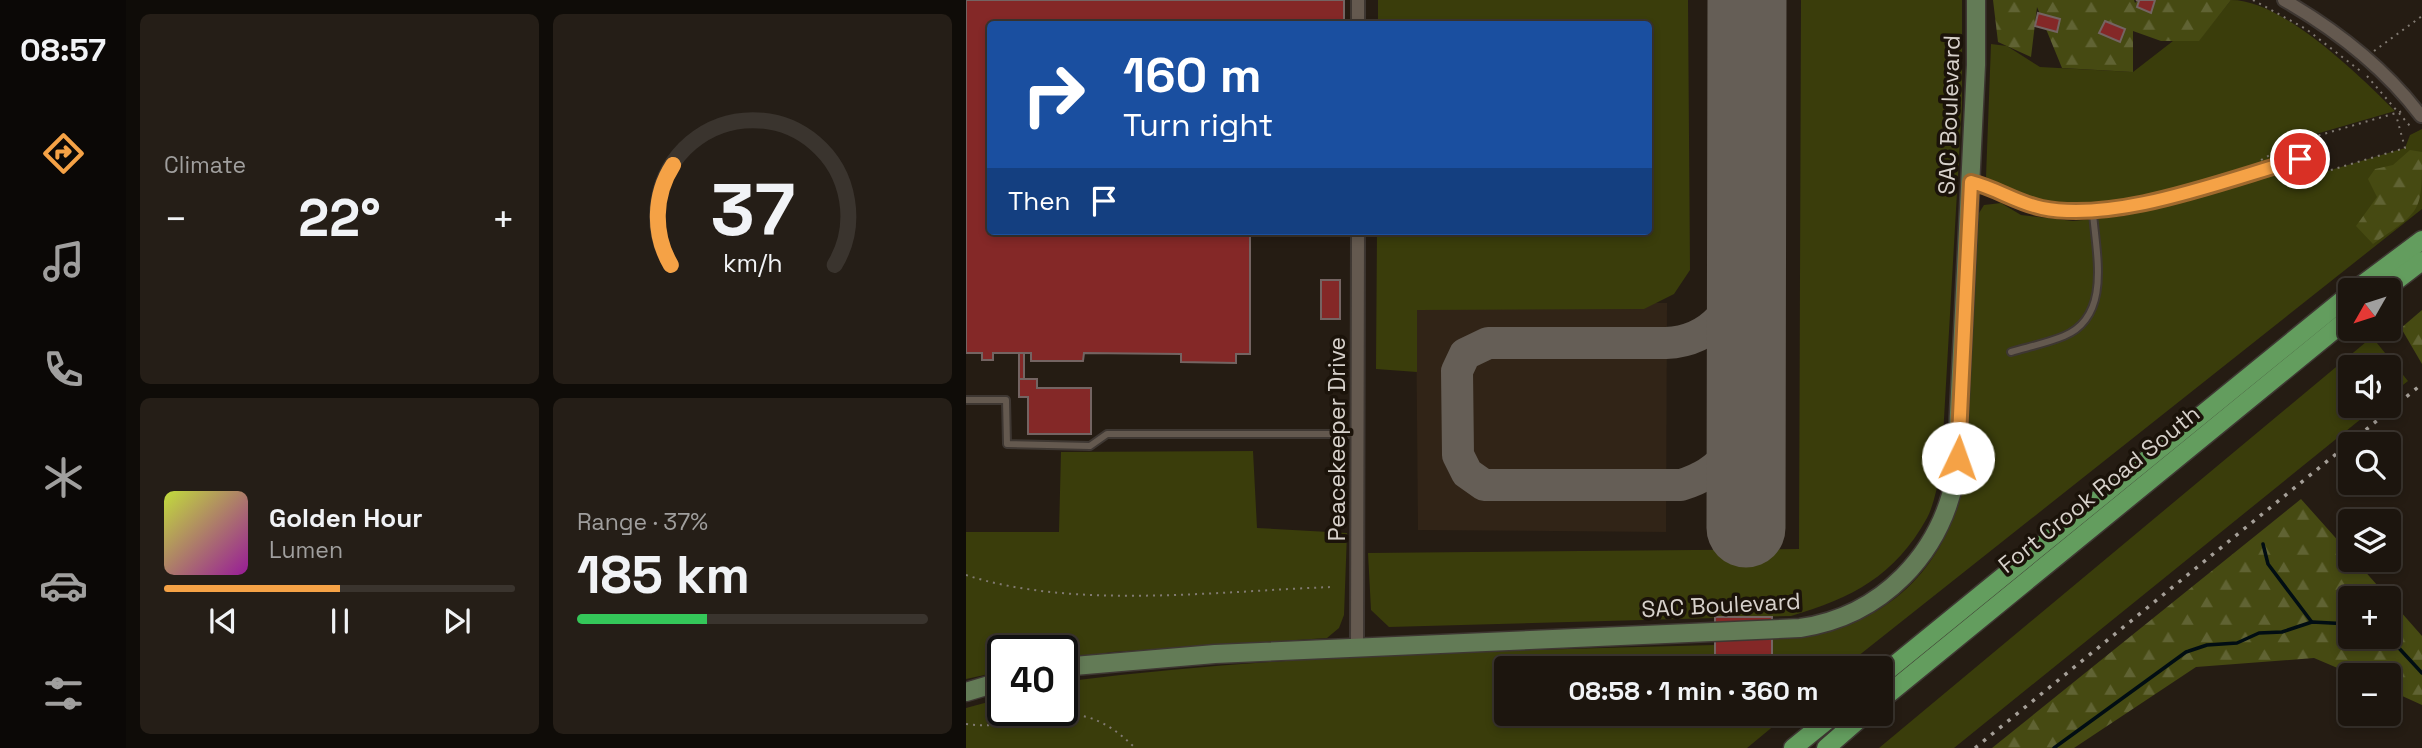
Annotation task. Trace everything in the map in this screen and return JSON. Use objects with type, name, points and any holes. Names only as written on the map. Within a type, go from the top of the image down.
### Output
[{"type":"main road","points":[[2371,278],[2422,240]]},
{"type":"main road","points":[[2400,278],[2422,261]]},
{"type":"main road","name":"Fort Crook Road South","points":[[1893,666],[2338,304]]},
{"type":"main road","name":"Fort Crook Road South","points":[[1893,690],[2338,327]]},
{"type":"main road","points":[[1793,748],[1820,726]]},
{"type":"main road","points":[[1825,748],[1851,726]]},
{"type":"street","points":[[1359,0],[1359,21]]},
{"type":"street","name":"SAC Boulevard","points":[[1078,665],[1133,659],[1357,646],[1800,628],[1839,618],[1869,604],[1890,590],[1929,547],[1952,497],[1959,442],[1976,0]]},
{"type":"street","points":[[2284,0],[2314,17],[2366,57],[2417,106],[2422,116]]},
{"type":"street","name":"Peacekeeper Drive","points":[[1357,646],[1358,235]]},
{"type":"street","points":[[966,692],[987,686]]},
{"type":"lane","points":[[1971,182],[2042,209],[2093,213],[2157,199],[2300,159]]},
{"type":"lane","points":[[2011,352],[2065,336],[2090,316],[2098,286],[2093,213]]},
{"type":"lane","points":[[966,400],[1006,400],[1007,444],[1090,446],[1107,434],[1357,434]]},
{"type":"path","points":[[2253,0],[2306,29],[2353,64],[2401,113],[2410,126]]},
{"type":"path","points":[[2353,64],[2422,16]]},
{"type":"path","points":[[2253,167],[2289,144],[2401,113],[2417,106]]},
{"type":"path","points":[[2304,178],[2405,148],[2395,114]]},
{"type":"path","points":[[966,575],[991,582],[1076,595],[1332,587]]},
{"type":"path","points":[[966,724],[986,725],[1049,714],[1074,713],[1102,725],[1135,748]]},
{"type":"shaded area","points":[[1378,0],[1688,0],[1690,270],[1674,294],[1644,309],[1417,310],[1417,372],[1376,369],[1377,235],[1652,235],[1652,21],[1378,21]]},
{"type":"shaded area","points":[[1801,0],[1962,0],[1962,105],[1941,471],[1929,513],[1914,538],[1886,570],[1870,582],[1833,601],[1791,616],[1389,627],[1371,610],[1368,553],[1799,549]]},
{"type":"shaded area","points":[[2231,0],[2252,3],[2274,12],[2296,26],[2362,78],[2395,111],[2292,141],[2283,156],[2171,189],[2112,201],[2057,203],[2021,193],[1986,177],[1991,44],[2007,46],[2040,67],[2133,72],[2173,41],[2199,40]]},
{"type":"shaded area","points":[[2422,129],[2422,209],[1858,656],[1494,656],[1494,726],[1774,726],[1747,748],[966,748],[966,708],[987,702],[987,726],[1078,726],[1078,680],[1311,659],[1473,652],[1715,645],[1715,655],[1771,655],[1772,639],[1810,635],[1845,626],[1876,611],[1903,592],[1926,567],[1944,538],[1957,505],[1965,468],[1979,213],[1984,205],[2001,203],[2021,215],[2073,221],[2124,216],[2296,168],[2304,178],[2405,148],[2410,135]]},
{"type":"shaded area","points":[[1416,303],[1667,303],[1666,532],[1418,530]]},
{"type":"shaded area","points":[[2367,341],[2375,341],[2387,355],[2350,355]]},
{"type":"shaded area","points":[[2338,365],[2338,418],[2362,418],[2345,432],[2338,432],[2338,438],[1954,748],[1879,748]]},
{"type":"shaded area","points":[[2401,372],[2408,381],[2401,387]]},
{"type":"shaded area","points":[[1253,451],[1257,528],[1347,533],[1344,615],[1339,628],[1327,638],[1112,652],[1078,657],[1078,635],[987,635],[987,674],[966,679],[966,532],[1059,532],[1061,452]]},
{"type":"green space","points":[[1993,0],[2134,0],[2135,3],[2138,0],[2231,0],[2199,41],[2161,41],[2133,31],[2133,72],[2062,68],[2037,7],[2031,57],[1998,42]]},
{"type":"green space","points":[[2410,150],[2422,152],[2421,187],[2416,208],[2401,224],[2373,244],[2356,226],[2377,197],[2368,179],[2375,169],[2393,165]]},
{"type":"green space","points":[[2422,310],[2422,364],[2401,328]]},
{"type":"green space","points":[[2301,499],[2338,541],[2338,572],[2365,572],[2378,586],[2338,586],[2338,649],[2401,649],[2401,612],[2422,636],[2422,705],[2401,695],[2401,663],[2338,663],[2338,668],[2314,658],[2196,667],[2074,748],[1992,748]]},
{"type":"building","points":[[966,0],[1344,0],[1344,21],[987,21],[987,235],[1250,235],[1250,354],[1236,354],[1236,363],[1181,362],[1181,354],[1084,353],[1083,361],[1031,361],[1031,353],[993,353],[993,360],[982,360],[982,353],[966,353]]},
{"type":"building","points":[[2136,0],[2155,0],[2151,13],[2137,7],[2139,1]]},
{"type":"building","points":[[2038,13],[2060,19],[2057,32],[2035,26]]},
{"type":"building","points":[[2105,21],[2125,29],[2120,42],[2099,33]]},
{"type":"building","points":[[1321,280],[1340,280],[1340,319],[1321,319]]},
{"type":"building","points":[[1019,353],[1024,353],[1024,379],[1019,379]]},
{"type":"building","points":[[1019,379],[1037,379],[1037,388],[1091,388],[1091,434],[1028,434],[1028,397],[1019,397]]},
{"type":"building","points":[[1715,617],[1772,617],[1772,639],[1715,639]]},
{"type":"building","points":[[1715,639],[1772,639],[1772,655],[1715,655]]},
{"type":"waterway","points":[[2263,544],[2268,564],[2311,621]]},
{"type":"waterway","points":[[2054,748],[2186,652],[2207,645],[2237,643],[2259,633],[2282,632],[2312,622],[2338,623]]},
{"type":"waterway","points":[[2400,649],[2422,673]]},
{"type":"taxiway","points":[[1747,260],[1737,291],[1722,317],[1698,335],[1683,341],[1488,343],[1465,354],[1457,371],[1458,455],[1467,473],[1484,485],[1681,485],[1709,472],[1728,454],[1739,431],[1747,402]]},
{"type":"runway","points":[[1746,528],[1747,0]]},
{"type":"railway","points":[[1975,748],[2422,384]]},
{"type":"route","points":[[1958,458],[1971,182],[2042,209],[2093,213],[2157,199],[2300,159]]}]
